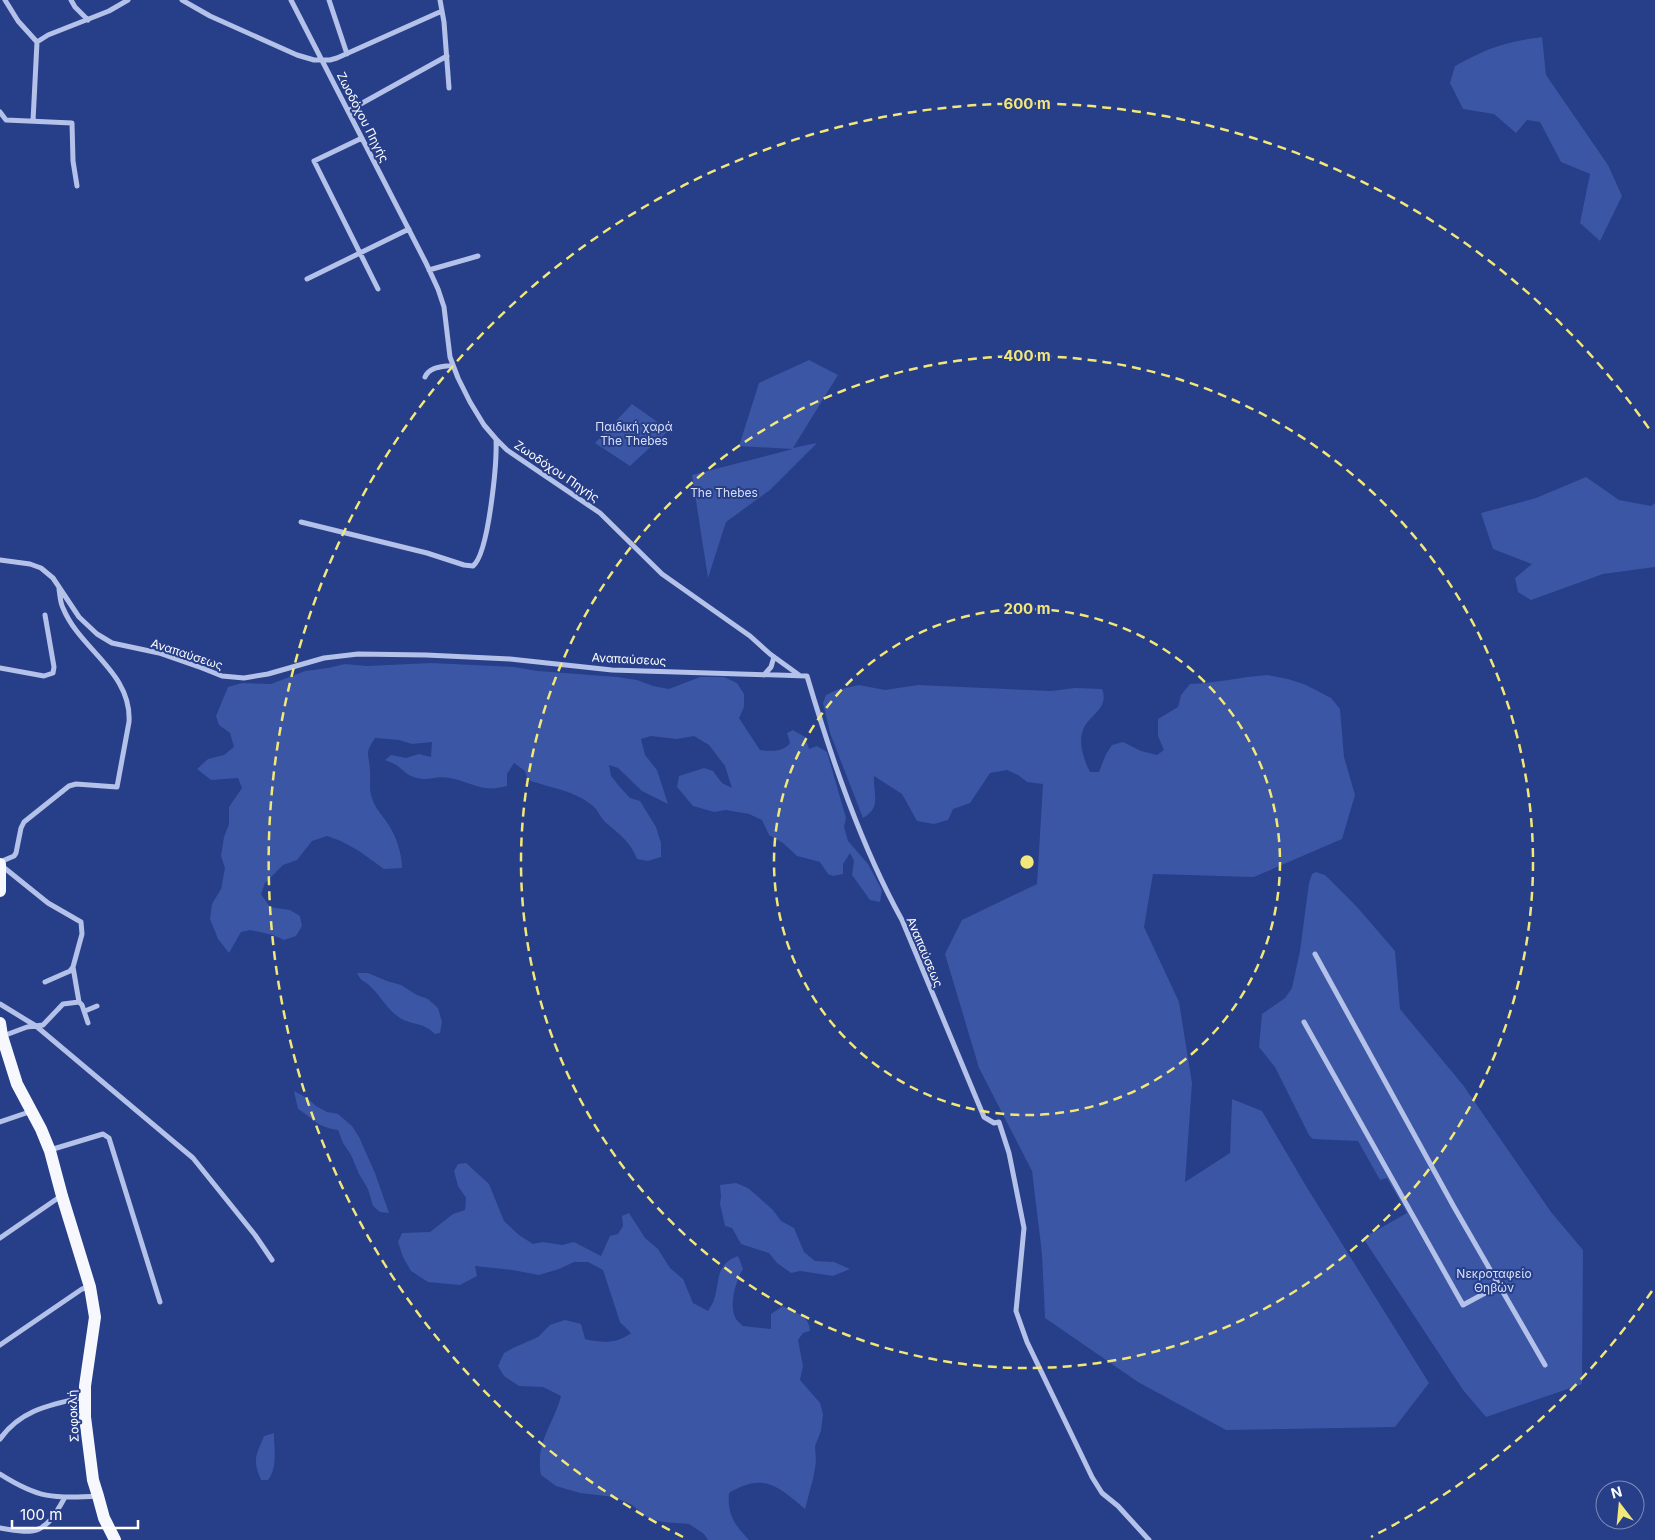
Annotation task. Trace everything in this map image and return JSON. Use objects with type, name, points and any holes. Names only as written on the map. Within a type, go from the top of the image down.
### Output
[{"type":"main road","points":[[0,864],[0,891]]},
{"type":"main road","name":"Σοφοκλή","points":[[0,1023],[1,1036],[17,1084],[32,1111],[50,1151],[90,1287],[95,1317],[84,1397],[86,1431],[93,1480],[104,1518],[115,1540]]},
{"type":"street","points":[[5,0],[18,20],[37,42],[34,120]]},
{"type":"street","points":[[71,0],[74,7],[88,20]]},
{"type":"street","points":[[37,42],[109,11],[128,0]]},
{"type":"street","points":[[182,0],[210,16],[297,55],[323,61],[347,54],[442,11]]},
{"type":"street","name":"Ζωοδόχου Πηγής","points":[[290,0],[429,270],[444,307],[450,357],[470,402],[484,425],[507,450],[600,513],[662,574],[750,636],[799,675]]},
{"type":"street","points":[[329,0],[347,54]]},
{"type":"street","points":[[440,0],[449,88]]},
{"type":"street","points":[[348,111],[447,56]]},
{"type":"street","points":[[0,112],[6,120],[72,123],[73,161],[77,186]]},
{"type":"street","points":[[362,138],[314,161],[359,254],[378,288]]},
{"type":"street","points":[[307,279],[409,229]]},
{"type":"street","points":[[429,270],[478,256]]},
{"type":"street","points":[[425,377],[427,371],[432,368],[453,365]]},
{"type":"street","points":[[301,522],[473,566],[481,552],[492,503],[496,439]]},
{"type":"street","name":"Αναπαύσεως","points":[[0,560],[30,564],[41,568],[53,578],[79,616],[97,634],[112,643],[159,653],[222,676],[244,678],[268,674],[324,658],[358,654],[510,659],[612,670],[807,676],[818,714],[869,853],[902,920],[984,1117],[994,1123],[1000,1122],[1009,1153],[1024,1228],[1016,1311],[1026,1342],[1092,1477],[1102,1493],[1118,1506],[1149,1540]]},
{"type":"street","points":[[45,982],[70,971],[82,934],[81,922],[48,903],[0,864],[16,853],[24,822],[69,786],[80,783],[116,788],[130,711],[123,688],[111,669],[72,625],[62,607],[59,589]]},
{"type":"street","points":[[0,668],[44,676],[53,673],[54,667],[46,615]]},
{"type":"street","points":[[764,674],[771,666],[774,657]]},
{"type":"street","points":[[1315,954],[1450,1199],[1545,1365]]},
{"type":"street","points":[[72,967],[79,1002],[85,1011],[88,1023]]},
{"type":"street","points":[[1,1036],[26,1027],[43,1024],[63,1004],[79,1002]]},
{"type":"street","points":[[0,1004],[36,1026],[192,1158],[255,1235],[272,1260]]},
{"type":"street","points":[[85,1011],[97,1006]]},
{"type":"street","points":[[1304,1022],[1463,1305],[1500,1285]]},
{"type":"street","points":[[0,1122],[32,1111]]},
{"type":"street","points":[[50,1151],[102,1134],[109,1138],[160,1302]]},
{"type":"street","points":[[0,1238],[62,1196]]},
{"type":"street","points":[[0,1345],[82,1289],[90,1287]]},
{"type":"street","points":[[0,1439],[8,1427],[24,1415],[48,1406],[84,1397]]},
{"type":"street","points":[[0,1474],[39,1495],[64,1499],[98,1496]]},
{"type":"street","points":[[0,1528],[24,1533],[38,1530],[53,1519],[64,1499]]},
{"type":"green space","points":[[1542,37],[1546,75],[1608,165],[1622,196],[1600,241],[1580,223],[1590,174],[1561,162],[1540,122],[1527,120],[1516,133],[1494,114],[1463,109],[1450,83],[1455,66],[1466,60],[1487,50],[1517,41]]},
{"type":"green space","name":"The Thebes","points":[[809,360],[838,375],[793,448],[817,443],[770,490],[726,522],[708,578],[692,475],[793,449],[739,446],[759,383]]},
{"type":"green space","name":"Παιδική χαρά The Thebes","points":[[632,404],[669,430],[630,466],[595,443]]},
{"type":"green space","points":[[1586,477],[1619,500],[1651,506],[1655,503],[1655,567],[1603,574],[1531,600],[1518,592],[1515,578],[1532,564],[1493,549],[1481,513],[1536,498]]},
{"type":"green space","points":[[431,663],[514,667],[538,671],[617,677],[637,680],[669,689],[700,677],[724,677],[737,683],[744,694],[744,707],[739,718],[760,750],[776,751],[787,746],[790,743],[787,733],[793,730],[805,737],[809,749],[817,746],[827,752],[846,818],[844,827],[848,841],[868,864],[882,890],[880,902],[870,900],[852,875],[854,861],[850,853],[843,864],[843,874],[833,876],[828,874],[820,862],[797,856],[783,843],[769,835],[762,820],[749,814],[726,810],[714,812],[693,806],[677,787],[679,776],[704,768],[713,771],[722,783],[732,788],[725,766],[709,745],[694,736],[677,739],[651,736],[641,739],[645,755],[657,770],[668,804],[642,791],[618,768],[609,765],[611,776],[630,798],[640,801],[656,827],[661,843],[661,857],[648,861],[637,859],[627,843],[602,819],[596,809],[589,803],[573,794],[528,780],[525,771],[514,763],[507,774],[507,786],[498,788],[484,788],[450,778],[417,778],[385,760],[391,755],[406,758],[419,754],[431,757],[432,742],[412,744],[399,740],[375,738],[368,754],[371,792],[374,804],[396,839],[402,868],[384,869],[359,851],[327,836],[312,841],[297,860],[283,865],[265,883],[261,894],[270,907],[290,910],[300,916],[302,926],[296,936],[284,940],[273,935],[250,930],[241,932],[229,953],[218,939],[210,919],[212,904],[221,889],[225,868],[221,856],[224,837],[229,824],[229,807],[242,788],[238,778],[211,780],[197,769],[208,759],[224,755],[234,747],[230,733],[219,725],[216,716],[228,687],[242,683],[271,684],[305,671],[345,664],[367,666]]},
{"type":"green space","points":[[1267,675],[1306,685],[1331,698],[1340,709],[1344,757],[1355,795],[1342,839],[1254,877],[1153,874],[1144,927],[1179,1002],[1192,1083],[1185,1182],[1230,1153],[1232,1099],[1262,1111],[1306,1186],[1429,1383],[1395,1427],[1226,1430],[1138,1382],[1045,1318],[1042,1254],[1032,1171],[979,1068],[945,954],[962,920],[1037,884],[1043,784],[1027,782],[1007,770],[990,773],[970,803],[953,809],[948,820],[934,824],[917,821],[902,794],[874,776],[875,805],[869,814],[863,818],[830,733],[823,703],[826,695],[837,690],[859,685],[885,690],[918,685],[1051,691],[1075,688],[1102,689],[1104,696],[1101,707],[1083,730],[1081,741],[1084,757],[1090,772],[1099,772],[1106,754],[1112,745],[1123,742],[1141,751],[1157,755],[1164,750],[1158,736],[1158,719],[1178,707],[1181,695],[1190,684]]},
{"type":"green space","name":"Νεκροταφείο Θηβών","points":[[1316,872],[1325,875],[1357,907],[1395,951],[1400,1009],[1463,1085],[1551,1212],[1583,1250],[1582,1384],[1486,1417],[1463,1390],[1363,1238],[1407,1213],[1387,1178],[1380,1180],[1358,1141],[1313,1139],[1309,1135],[1275,1067],[1259,1047],[1262,1014],[1285,998],[1292,988],[1300,951],[1309,883],[1312,874]]},
{"type":"green space","points":[[357,973],[368,973],[401,985],[417,995],[428,999],[438,1008],[442,1022],[440,1033],[435,1034],[422,1025],[395,1015]]},
{"type":"green space","points":[[294,1091],[327,1112],[338,1114],[352,1126],[375,1173],[389,1213],[380,1212],[373,1206],[368,1189],[338,1130],[320,1124],[298,1109]]},
{"type":"green space","points":[[466,1163],[489,1184],[504,1221],[519,1235],[533,1244],[543,1242],[562,1245],[574,1242],[601,1256],[610,1236],[618,1234],[623,1226],[622,1216],[629,1213],[645,1238],[658,1249],[670,1268],[683,1279],[693,1303],[708,1311],[714,1301],[722,1268],[731,1259],[738,1256],[743,1269],[736,1286],[733,1312],[736,1319],[743,1326],[771,1329],[771,1314],[783,1306],[804,1318],[810,1331],[803,1333],[798,1340],[803,1366],[800,1380],[820,1403],[823,1414],[821,1431],[815,1446],[816,1462],[813,1479],[805,1509],[770,1484],[752,1483],[729,1493],[729,1508],[733,1519],[749,1540],[708,1540],[704,1534],[689,1524],[663,1522],[648,1518],[632,1505],[614,1497],[580,1493],[556,1486],[541,1475],[540,1453],[561,1396],[543,1387],[519,1386],[504,1376],[498,1366],[504,1353],[538,1337],[550,1325],[565,1320],[581,1324],[585,1339],[603,1342],[615,1341],[631,1333],[620,1322],[603,1270],[588,1262],[574,1262],[539,1275],[475,1266],[477,1276],[460,1285],[428,1282],[411,1271],[403,1257],[398,1242],[402,1233],[430,1232],[453,1214],[465,1210],[466,1198],[458,1186],[454,1171],[458,1164]]},
{"type":"green space","points":[[736,1183],[748,1188],[773,1210],[781,1221],[794,1228],[804,1252],[815,1261],[834,1262],[850,1269],[833,1276],[800,1271],[791,1273],[777,1263],[769,1253],[741,1244],[732,1228],[725,1226],[720,1204],[720,1185]]},
{"type":"green space","points":[[274,1433],[275,1457],[273,1469],[268,1480],[261,1480],[256,1462],[257,1453],[264,1436]]}]
